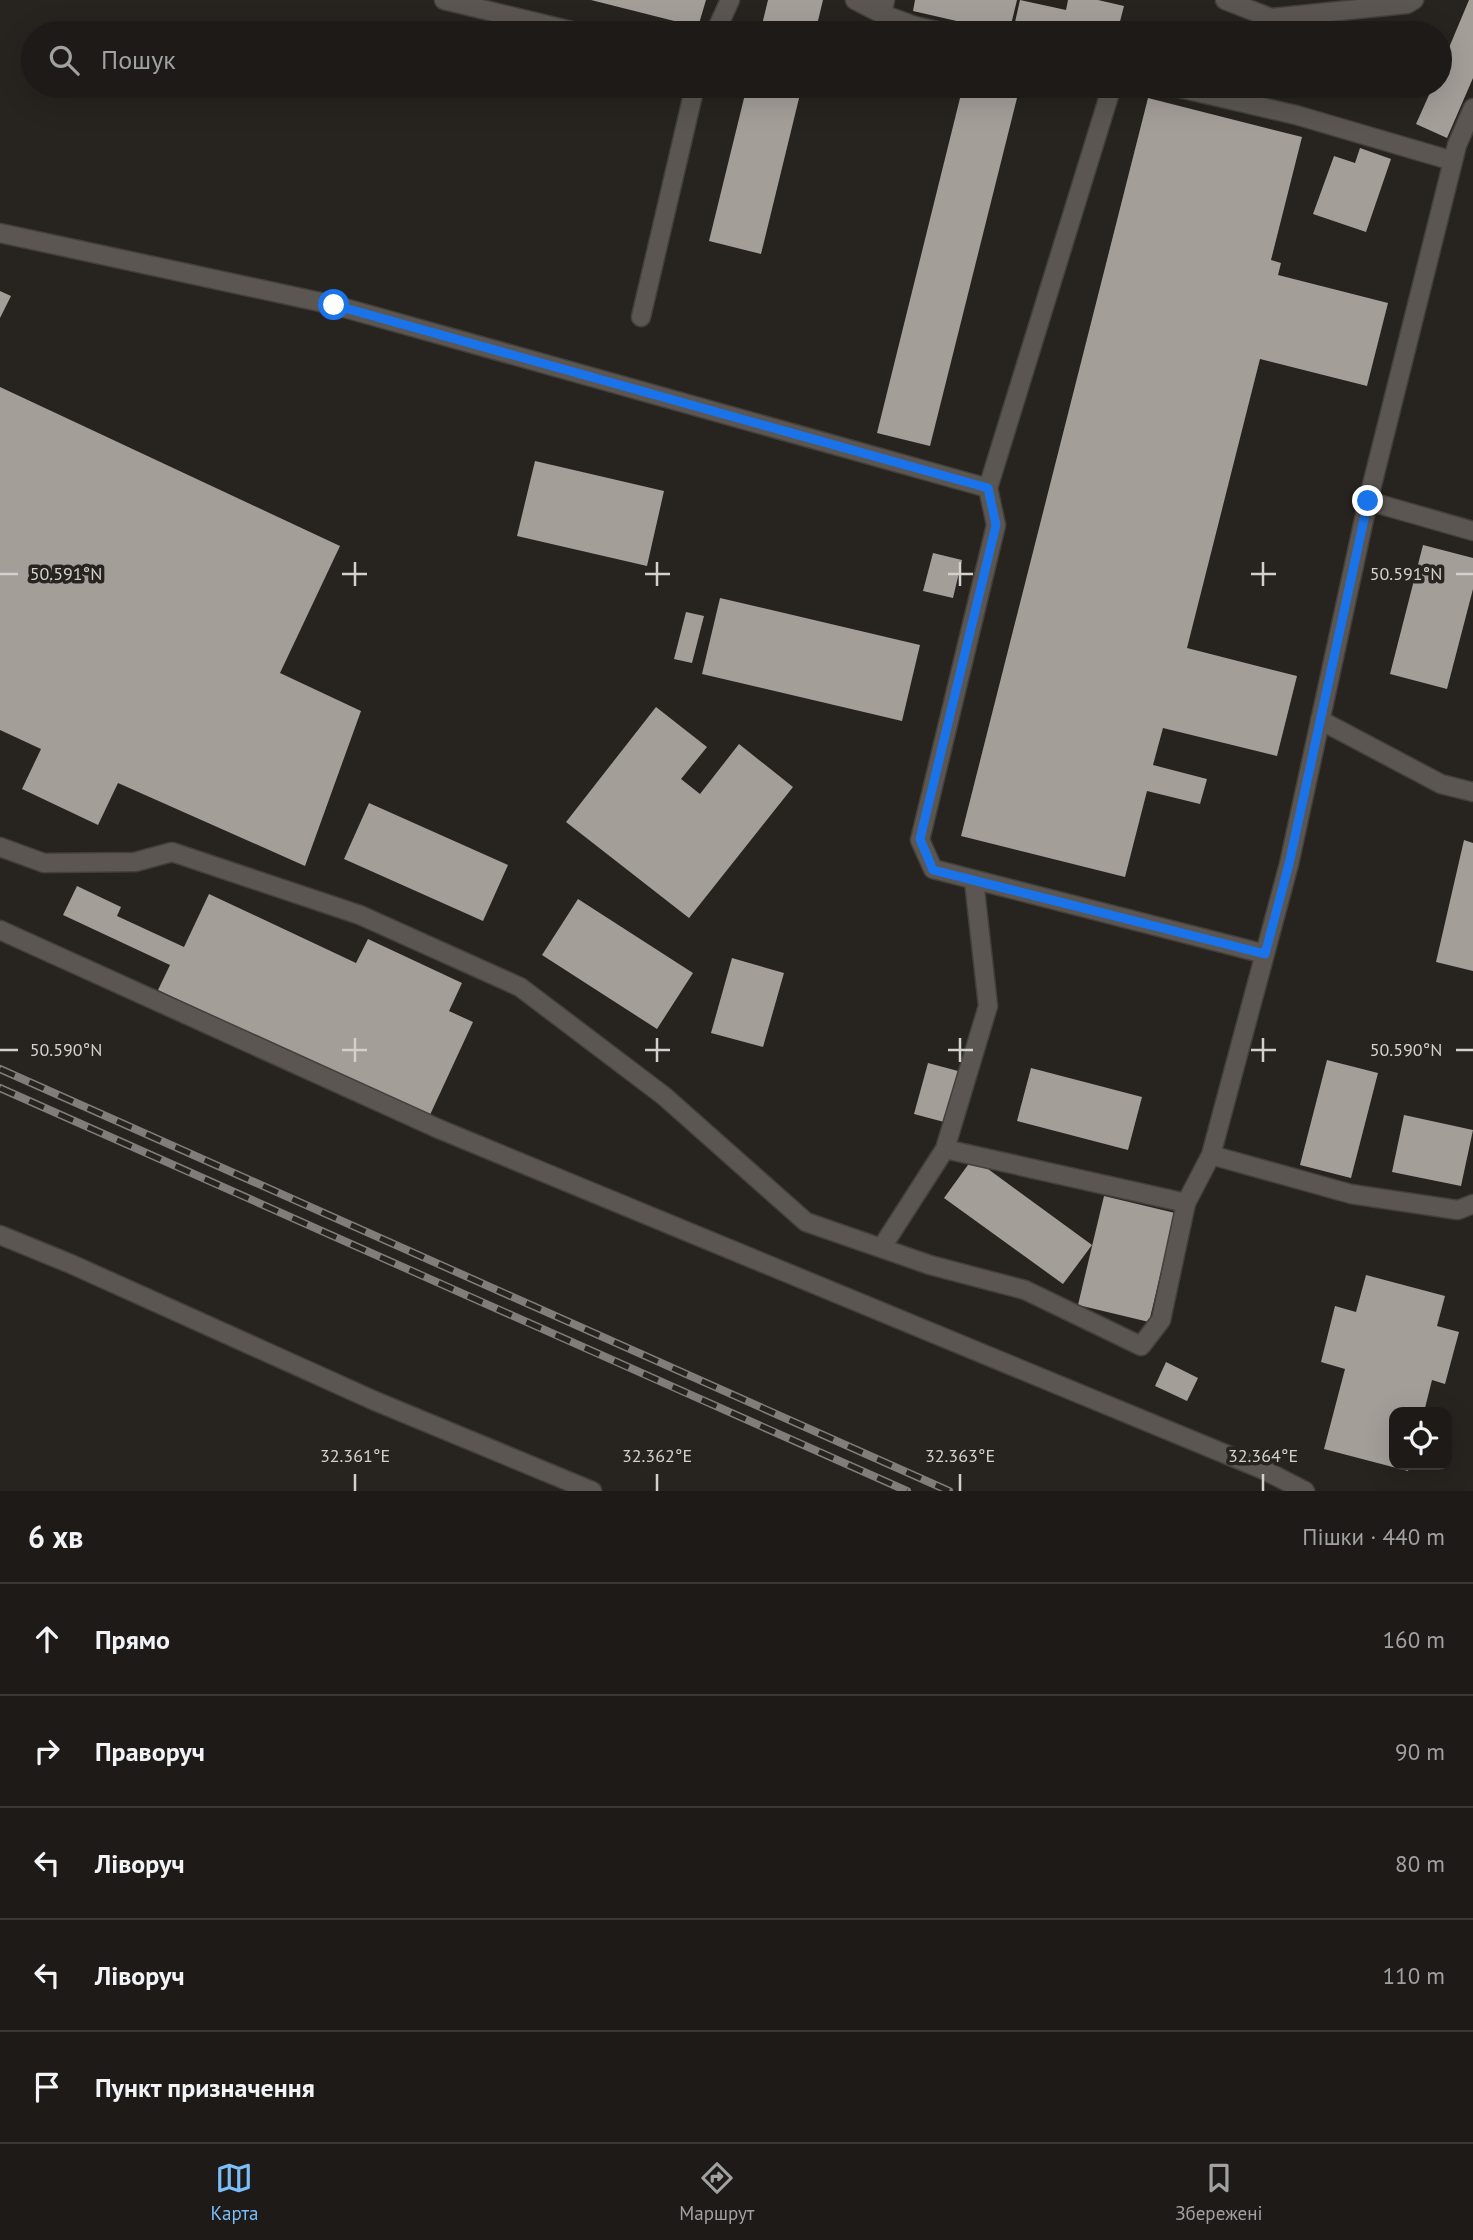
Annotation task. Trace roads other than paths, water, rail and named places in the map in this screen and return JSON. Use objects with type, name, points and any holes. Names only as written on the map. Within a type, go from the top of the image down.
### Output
[{"type":"lane","points":[[444,0],[531,21]]},
{"type":"lane","points":[[720,21],[730,0]]},
{"type":"lane","points":[[855,0],[883,7],[907,21]]},
{"type":"lane","points":[[1225,0],[1271,18],[1407,4],[1414,0]]},
{"type":"lane","points":[[641,317],[692,98]]},
{"type":"lane","points":[[1108,98],[988,488],[996,525],[920,839],[933,870],[1265,954]]},
{"type":"lane","points":[[1223,98],[1296,115],[1453,161]]},
{"type":"lane","points":[[0,847],[44,863],[135,862],[172,852],[372,920],[520,988],[664,1096],[806,1222],[930,1265],[1025,1290],[1141,1346],[1161,1320],[1186,1203],[1212,1155],[1289,864],[1368,501],[1457,145],[1473,108]]},
{"type":"lane","points":[[0,233],[334,305],[988,488]]},
{"type":"lane","points":[[1368,501],[1473,531]]},
{"type":"lane","points":[[1320,720],[1441,784],[1473,792]]},
{"type":"lane","points":[[882,1247],[945,1149],[988,1006],[974,881]]},
{"type":"lane","points":[[0,930],[439,1129],[1251,1465],[1305,1491]]},
{"type":"lane","points":[[945,1149],[1186,1203]]},
{"type":"lane","points":[[1212,1155],[1350,1194],[1458,1210],[1473,1204]]},
{"type":"lane","points":[[0,1236],[71,1264],[375,1401],[592,1491]]},
{"type":"railway","points":[[0,1069],[949,1491]]},
{"type":"railway","points":[[0,1088],[907,1491]]}]
